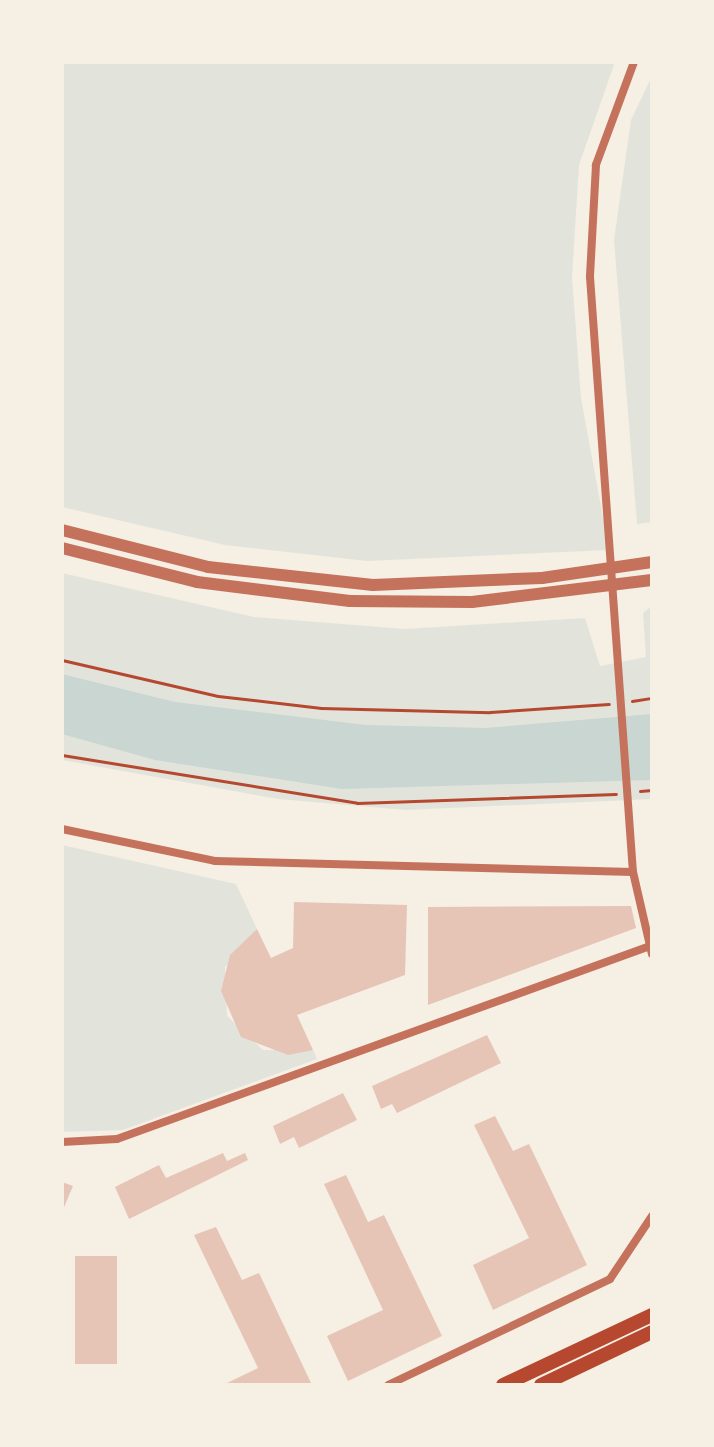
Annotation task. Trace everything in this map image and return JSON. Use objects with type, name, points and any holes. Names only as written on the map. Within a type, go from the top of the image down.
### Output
[{"type":"main road","points":[[503,1385],[652,1315]]},
{"type":"main road","points":[[541,1385],[652,1332]]},
{"type":"street","points":[[62,1142],[117,1139],[651,950],[633,872],[624,671],[590,219],[607,122],[634,62]]},
{"type":"street","points":[[62,530],[162,559],[312,581],[444,584],[652,562]]},
{"type":"street","points":[[62,548],[197,582],[324,599],[472,602],[617,587],[652,580]]},
{"type":"street","points":[[62,829],[215,861],[633,872]]},
{"type":"street","points":[[388,1385],[610,1279],[652,1216]]},
{"type":"path","points":[[62,660],[218,696],[321,708],[490,712],[652,698]]},
{"type":"path","points":[[62,755],[357,803],[513,802],[652,790]]},
{"type":"shaded area","points":[[62,62],[615,62],[579,165],[572,277],[581,398],[609,550],[367,561],[225,545],[62,507]]},
{"type":"shaded area","points":[[652,76],[652,522],[637,524],[614,240],[631,120]]},
{"type":"shaded area","points":[[62,573],[254,617],[405,629],[585,618],[600,666],[646,657],[643,613],[652,606],[652,799],[406,810],[278,799],[62,760]]},
{"type":"shaded area","points":[[62,674],[175,702],[366,725],[485,728],[652,714],[652,780],[342,789],[155,760],[62,734]]},
{"type":"shaded area","points":[[62,845],[236,884],[257,929],[225,967],[227,1016],[263,1050],[313,1050],[317,1059],[123,1130],[62,1132]]},
{"type":"building","points":[[294,902],[407,905],[405,975],[297,1015],[313,1050],[288,1055],[241,1037],[221,991],[230,955],[257,929],[271,958],[293,948]]},
{"type":"building","points":[[631,906],[636,928],[428,1005],[428,907]]},
{"type":"building","points":[[487,1035],[501,1063],[397,1113],[392,1104],[381,1109],[372,1086]]},
{"type":"building","points":[[343,1093],[357,1120],[299,1148],[294,1137],[280,1144],[273,1126]]},
{"type":"building","points":[[495,1116],[513,1151],[529,1144],[587,1265],[493,1310],[473,1265],[529,1238],[474,1125]]},
{"type":"building","points":[[223,1153],[227,1161],[245,1153],[248,1160],[129,1219],[115,1187],[159,1165],[166,1178]]},
{"type":"building","points":[[346,1175],[368,1222],[384,1215],[442,1336],[348,1381],[327,1336],[383,1310],[324,1184]]},
{"type":"building","points":[[62,1182],[73,1186],[62,1212]]},
{"type":"building","points":[[216,1227],[242,1280],[259,1273],[312,1385],[223,1385],[258,1368],[194,1235]]},
{"type":"building","points":[[75,1256],[117,1256],[117,1364],[75,1364]]}]
